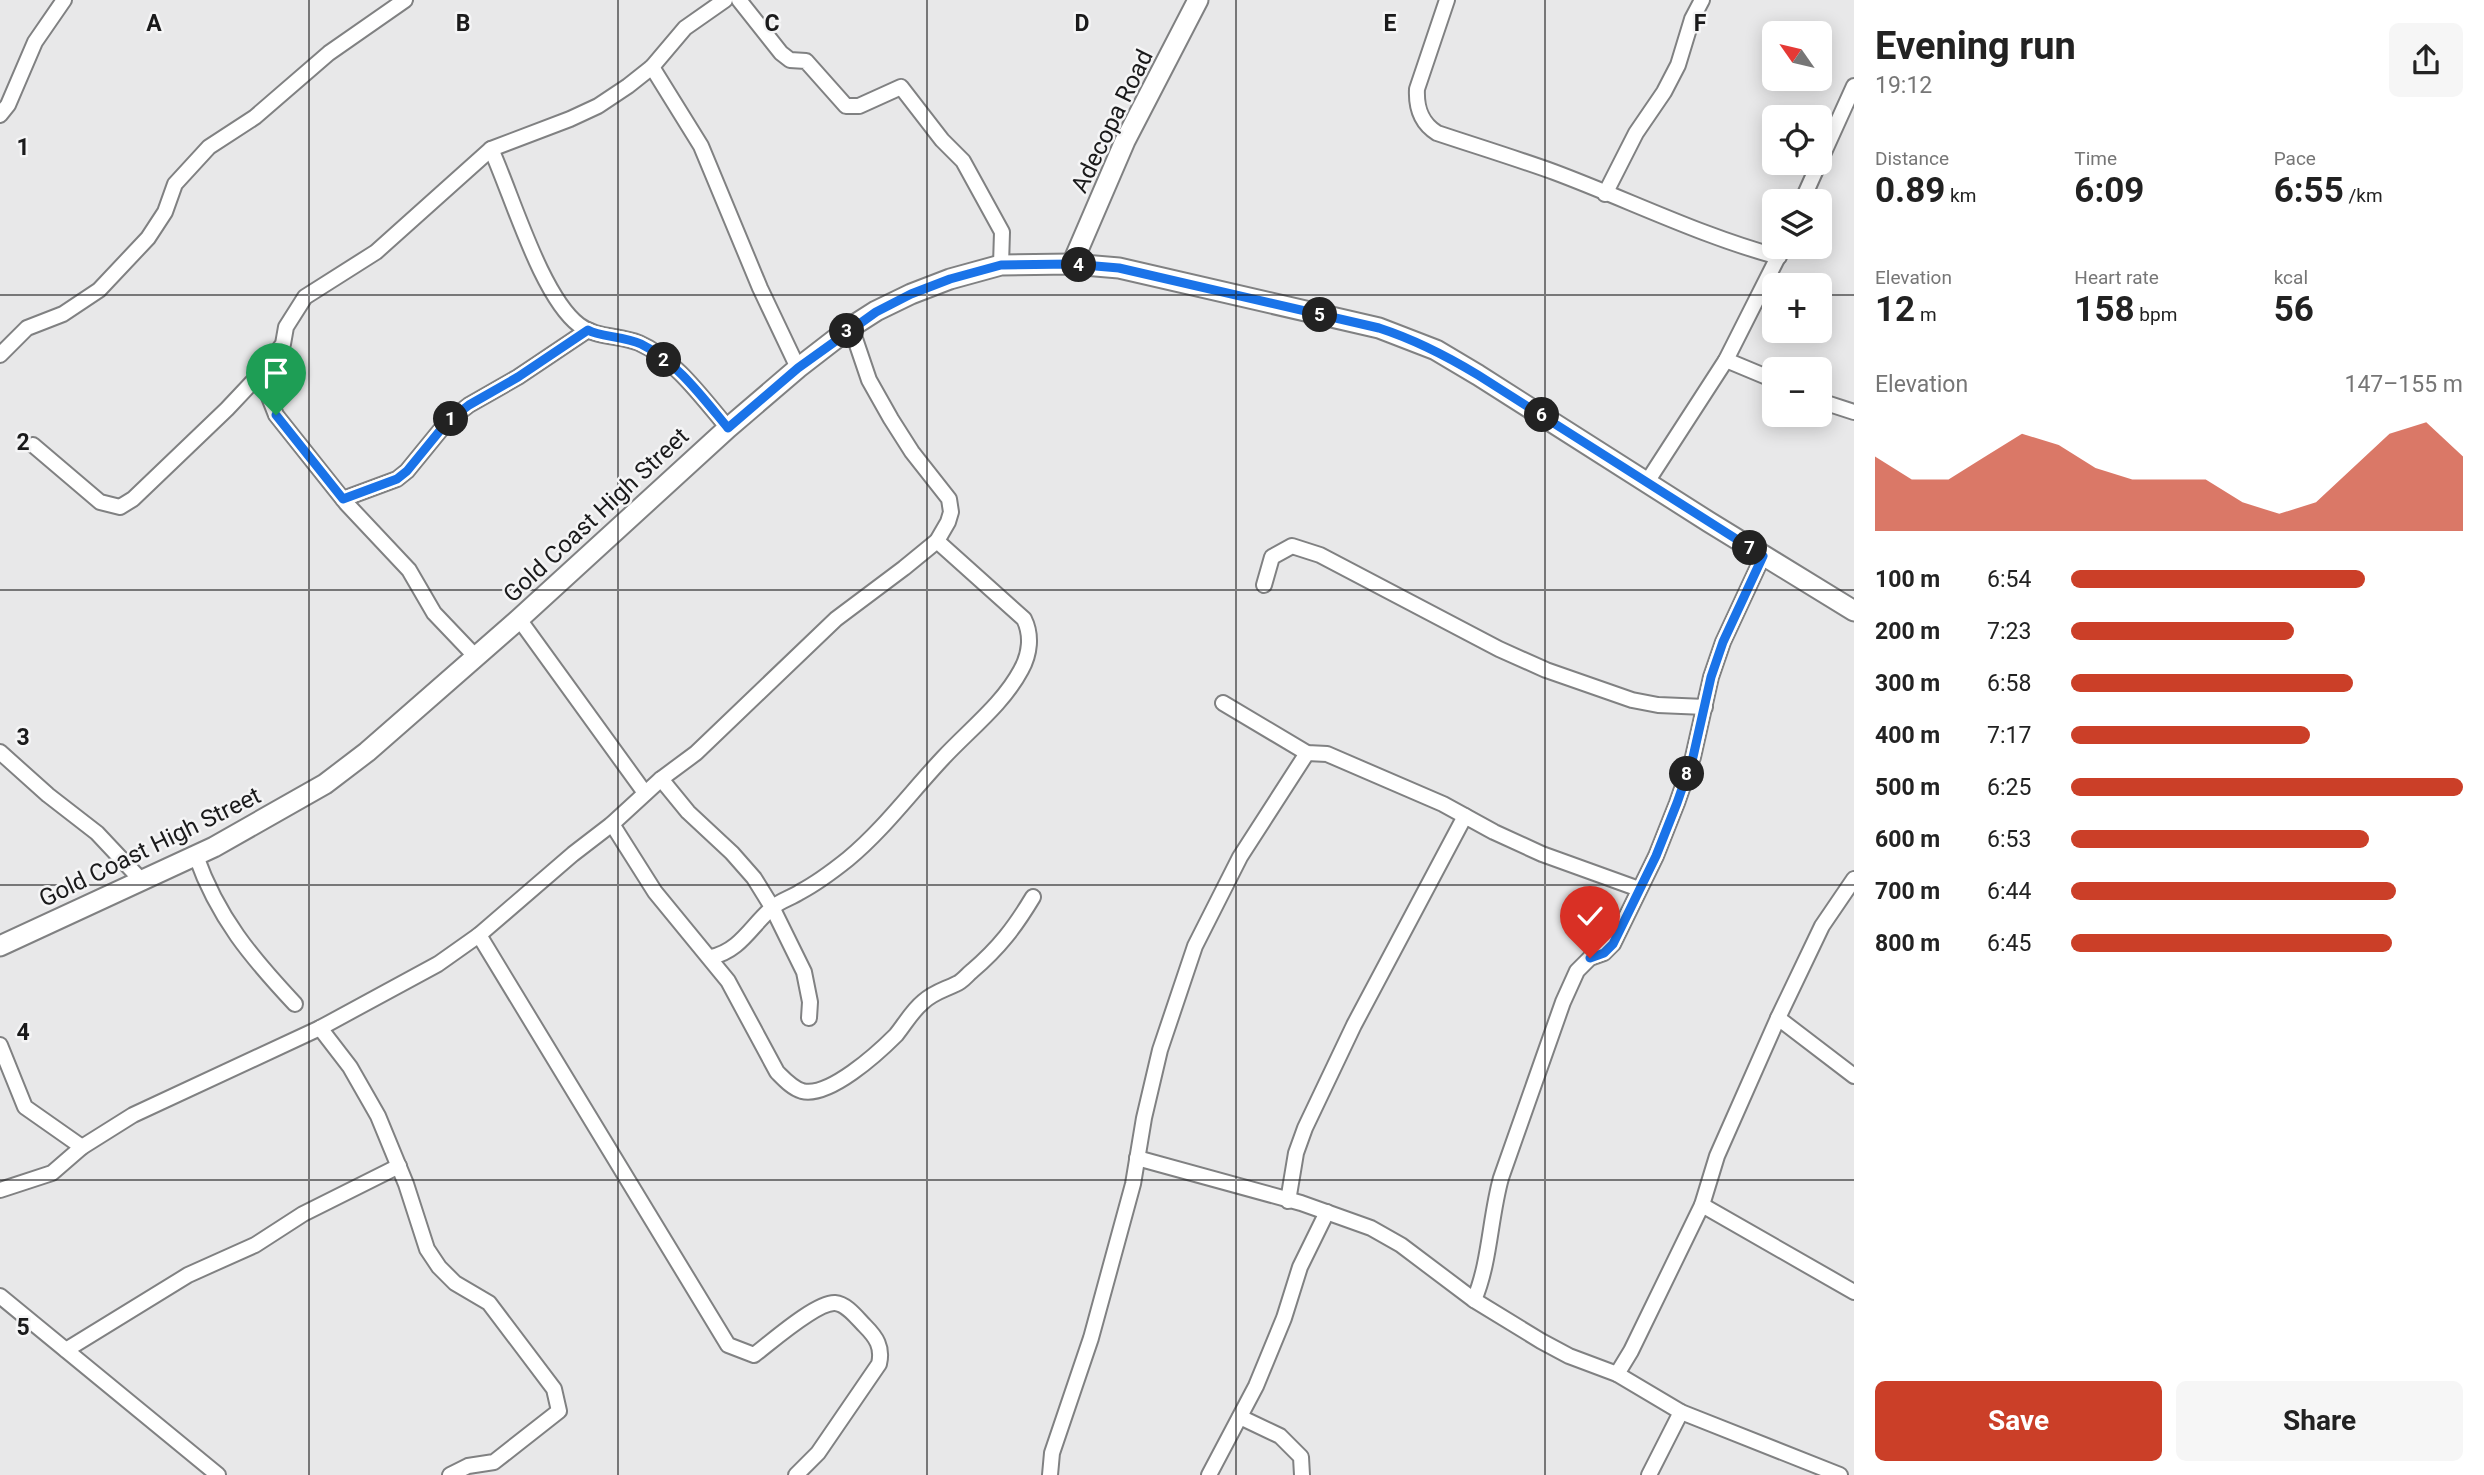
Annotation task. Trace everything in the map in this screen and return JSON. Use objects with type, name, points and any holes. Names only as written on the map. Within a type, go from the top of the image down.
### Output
[{"type":"street","points":[[0,115],[8,105],[35,42],[64,0]]},
{"type":"street","points":[[0,355],[27,328],[63,314],[99,290],[148,238],[165,212],[175,184],[209,147],[254,117],[329,53],[405,0]]},
{"type":"street","points":[[33,445],[100,502],[120,507],[133,499],[260,374],[283,344],[286,327],[305,298],[376,252],[491,149],[598,106],[652,67],[685,28],[725,0]]},
{"type":"street","points":[[740,0],[781,53],[790,60],[806,61],[846,106],[859,106],[901,87],[942,140],[963,161],[1002,232],[1001,265]]},
{"type":"street","name":"Adecopa Road","points":[[1072,264],[1125,141],[1198,0]]},
{"type":"street","points":[[1447,0],[1417,89],[1416,103],[1427,127],[1437,133],[1555,172],[1740,246],[1762,249]]},
{"type":"street","points":[[1605,194],[1636,133],[1664,92],[1678,65],[1692,19],[1702,0]]},
{"type":"street","points":[[652,67],[701,146],[760,288],[798,368]]},
{"type":"street","points":[[1832,135],[1854,86]]},
{"type":"street","points":[[491,149],[525,232],[555,296],[566,312],[579,326],[593,333],[620,337],[652,351],[687,380],[728,428]]},
{"type":"street","points":[[1647,482],[1726,360],[1777,259]]},
{"type":"street","name":"Gold Coast High Street","points":[[0,946],[196,856],[274,815],[325,784],[367,752],[519,619],[728,428],[851,327],[911,294],[950,279],[1001,265],[1072,264],[1119,268],[1379,328],[1436,349],[1854,611]]},
{"type":"street","points":[[0,1190],[52,1173],[82,1147],[159,1101],[320,1028],[393,990],[479,935],[695,753],[836,619],[937,541],[951,512],[949,499],[912,452],[891,419],[869,380],[851,327]]},
{"type":"street","points":[[343,499],[397,479],[407,471],[447,422],[588,330]]},
{"type":"street","points":[[1726,360],[1762,375]]},
{"type":"street","points":[[260,374],[276,415],[343,499],[410,570],[434,613],[475,656]]},
{"type":"street","points":[[1832,405],[1854,412]]},
{"type":"street","points":[[710,957],[730,950],[745,938],[772,907],[817,882],[857,851],[889,820],[1013,684],[1023,666],[1030,630],[1024,619],[937,541]]},
{"type":"street","points":[[1264,585],[1272,557],[1292,546],[1320,555],[1487,643],[1546,670],[1632,700],[1658,705],[1705,707]]},
{"type":"street","points":[[1474,1300],[1501,1178],[1563,1002],[1577,971],[1590,958],[1604,953],[1613,944],[1656,856],[1693,757],[1711,677],[1723,642],[1763,556]]},
{"type":"street","points":[[519,619],[645,793]]},
{"type":"street","points":[[1223,703],[1307,752],[1327,754],[1443,804],[1542,854],[1639,889]]},
{"type":"street","points":[[0,752],[48,795],[97,832],[143,882]]},
{"type":"street","points":[[1050,1475],[1052,1453],[1079,1377],[1133,1184],[1160,1051],[1195,946],[1240,858],[1307,752]]},
{"type":"street","points":[[661,779],[688,812],[747,869],[772,907],[804,972],[810,1002],[809,1018]]},
{"type":"street","points":[[1288,1201],[1296,1153],[1305,1128],[1354,1025],[1465,816]]},
{"type":"street","points":[[612,824],[655,892],[728,981],[777,1072],[798,1090],[806,1092],[817,1091],[841,1081],[897,1034],[930,996],[957,984],[992,954],[1014,929],[1033,897]]},
{"type":"street","points":[[196,856],[209,890],[223,915],[255,961],[295,1004]]},
{"type":"street","points":[[1617,1374],[1631,1351],[1702,1205],[1717,1156],[1822,926],[1854,879]]},
{"type":"street","points":[[479,935],[728,1345],[754,1355],[804,1317],[825,1305],[835,1303],[843,1306],[873,1334],[880,1348],[879,1363],[818,1453],[796,1475]]},
{"type":"street","points":[[1778,1018],[1854,1076]]},
{"type":"street","points":[[320,1028],[350,1067],[378,1116],[428,1249],[439,1267],[454,1283],[489,1303],[554,1389],[559,1411],[494,1462],[468,1466],[450,1475]]},
{"type":"street","points":[[0,1045],[25,1107],[82,1147]]},
{"type":"street","points":[[1137,1158],[1327,1212],[1391,1238],[1474,1300],[1541,1342],[1617,1374],[1681,1412],[1840,1475]]},
{"type":"street","points":[[66,1350],[188,1275],[256,1245],[303,1214],[399,1166]]},
{"type":"street","points":[[1702,1205],[1854,1292]]},
{"type":"street","points":[[1209,1475],[1269,1356],[1300,1267],[1327,1212]]},
{"type":"street","points":[[0,1296],[218,1475]]},
{"type":"street","points":[[1649,1475],[1681,1412]]},
{"type":"street","points":[[1240,1417],[1280,1436],[1301,1457],[1302,1475]]},
{"type":"route","points":[[276,415],[343,499],[397,479],[407,471],[447,422],[469,405],[518,377],[588,330],[642,345],[662,358],[687,380],[728,428],[798,368],[851,327],[876,312],[911,294],[950,279],[1001,265],[1072,264],[1119,268],[1379,328],[1436,349],[1763,556],[1723,642],[1711,677],[1693,757],[1656,856],[1613,944],[1604,953],[1590,958]]}]
